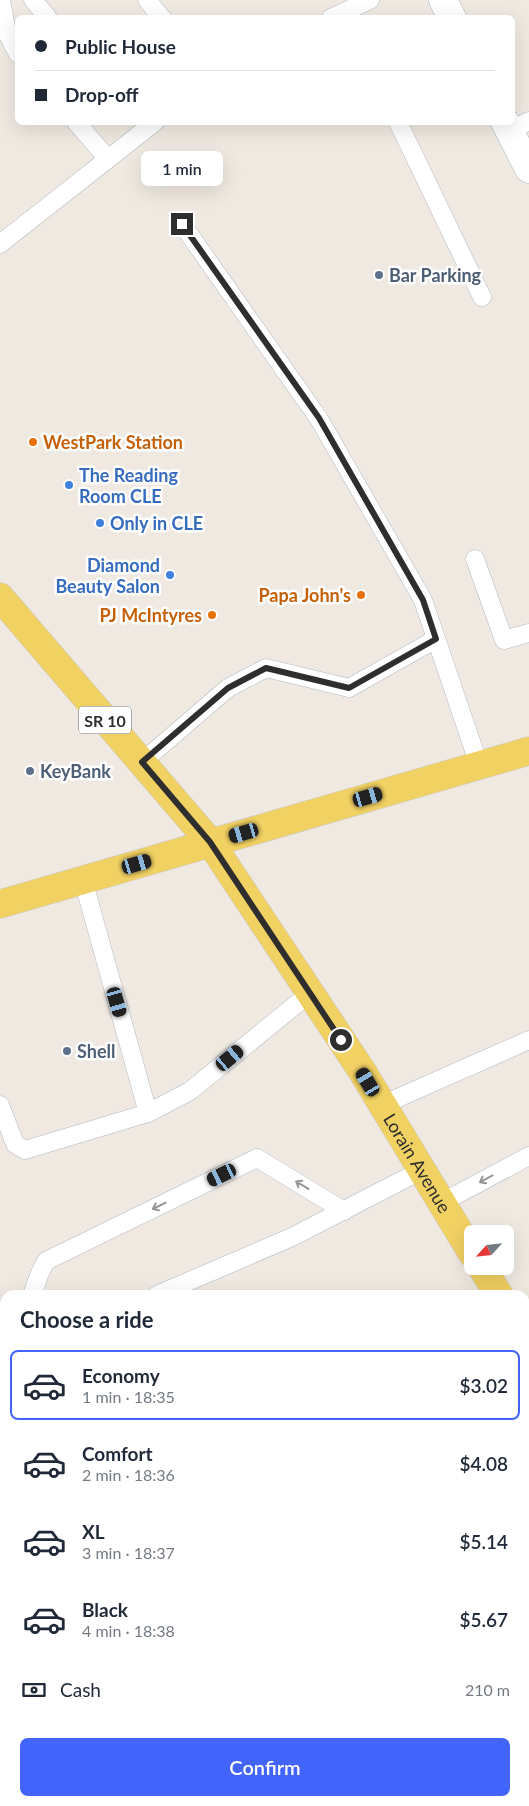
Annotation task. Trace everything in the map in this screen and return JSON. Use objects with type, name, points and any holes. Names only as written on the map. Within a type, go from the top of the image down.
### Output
[{"type":"main road","name":"Lorain Avenue","points":[[0,597],[210,842],[382,1105],[464,1240]]},
{"type":"main road","points":[[0,904],[529,751]]},
{"type":"main road","points":[[486,1275],[495,1290]]},
{"type":"street","points":[[443,0],[450,15]]},
{"type":"street","points":[[514,125],[529,169]]},
{"type":"lane","points":[[1,0],[7,33],[15,48]]},
{"type":"lane","points":[[33,0],[46,15]]},
{"type":"lane","points":[[147,0],[160,15]]},
{"type":"lane","points":[[341,15],[370,0]]},
{"type":"lane","points":[[79,125],[108,159]]},
{"type":"lane","points":[[0,244],[148,125]]},
{"type":"lane","points":[[399,125],[482,297]]},
{"type":"lane","points":[[182,224],[319,418],[423,600],[479,765]]},
{"type":"lane","points":[[475,559],[504,640],[529,633]]},
{"type":"lane","points":[[142,762],[228,688],[266,668],[349,688],[436,639]]},
{"type":"lane","points":[[83,880],[148,1113]]},
{"type":"lane","points":[[0,1105],[15,1144],[25,1150],[148,1113],[190,1091],[310,993]]},
{"type":"lane","points":[[382,1105],[529,1040]]},
{"type":"lane","points":[[441,1203],[529,1156]]},
{"type":"lane","points":[[34,1290],[46,1261],[257,1158],[344,1211]]},
{"type":"lane","points":[[169,1290],[292,1237],[422,1170]]},
{"type":"place","name":"Bar Parking","points":[[379,275]]},
{"type":"place","name":"WestPark Station","points":[[33,442]]},
{"type":"place","name":"The Reading Room CLE","points":[[69,485]]},
{"type":"place","name":"Only in CLE","points":[[100,523]]},
{"type":"place","name":"Diamond Beauty Salon","points":[[170,575]]},
{"type":"place","name":"Papa John's","points":[[361,595]]},
{"type":"place","name":"PJ McIntyres","points":[[212,615]]},
{"type":"place","name":"KeyBank","points":[[30,771]]},
{"type":"place","name":"Shell","points":[[67,1051]]},
{"type":"route","points":[[182,224],[319,418],[423,600],[436,639],[349,688],[266,668],[228,688],[142,762],[210,842],[341,1040]]}]
